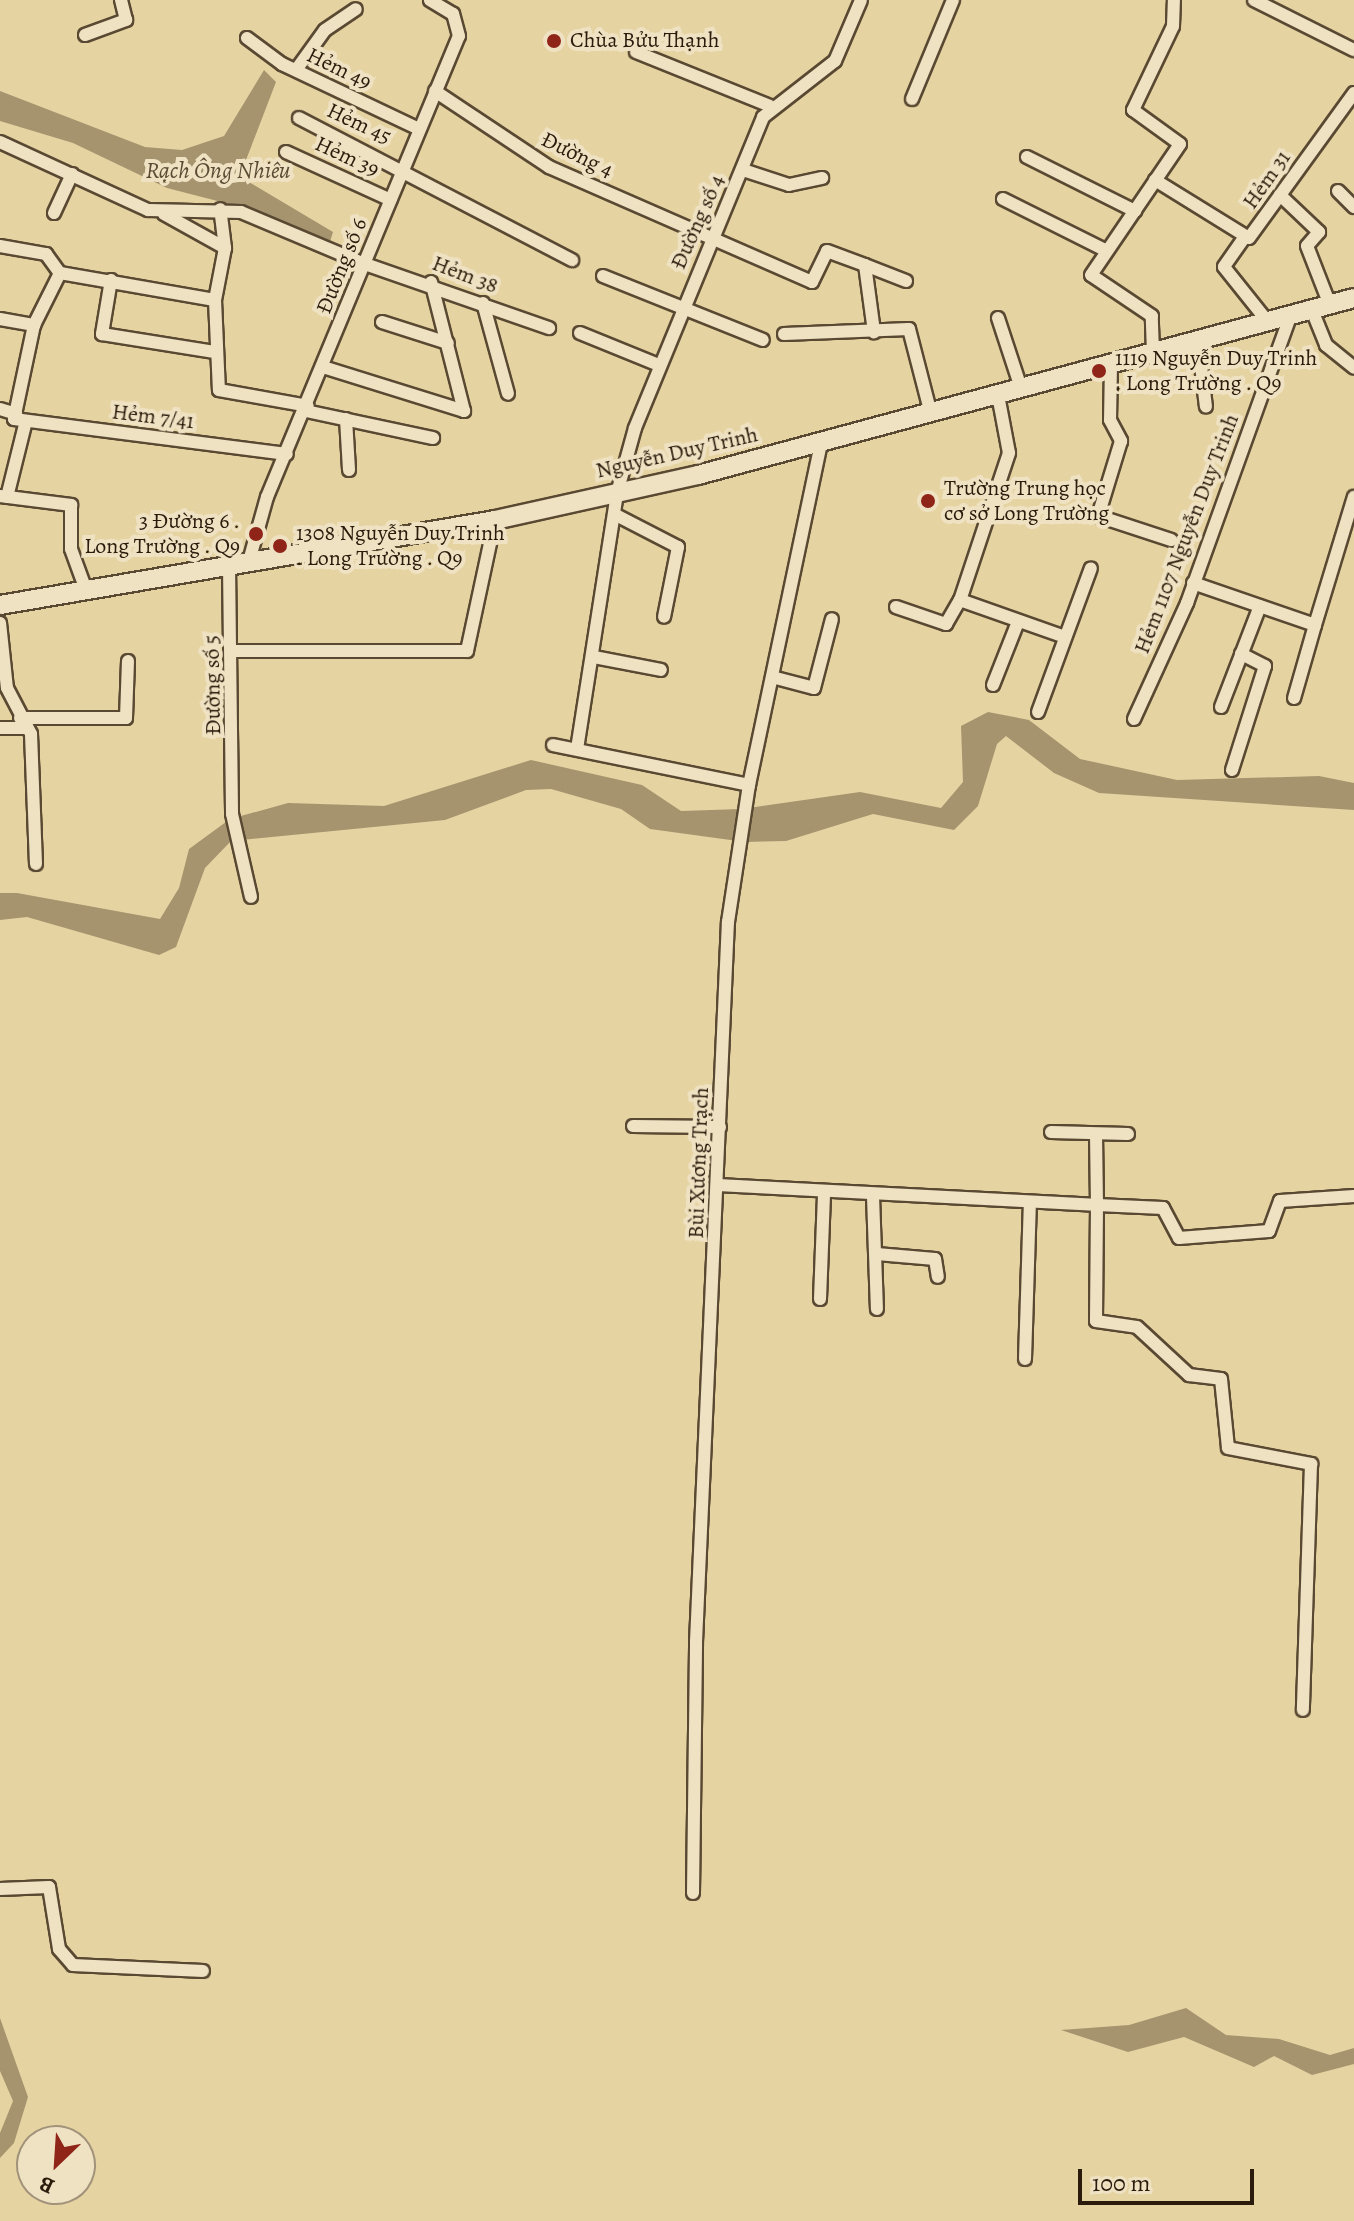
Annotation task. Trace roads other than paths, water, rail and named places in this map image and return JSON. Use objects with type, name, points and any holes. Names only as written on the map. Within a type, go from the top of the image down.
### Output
[{"type":"main road","name":"Nguyễn Duy Trinh","points":[[0,605],[495,520],[617,493],[931,414],[1354,298]]},
{"type":"street","points":[[85,35],[126,20],[121,0]]},
{"type":"street","name":"Đường số 6","points":[[249,561],[287,454],[435,91],[459,23],[430,0]]},
{"type":"street","points":[[636,52],[770,106],[809,86],[835,61],[861,0]]},
{"type":"street","points":[[912,99],[953,0]]},
{"type":"street","points":[[1153,353],[1152,316],[1091,275],[1180,144],[1133,110],[1173,26],[1174,0]]},
{"type":"street","points":[[1254,0],[1354,50]]},
{"type":"street","points":[[296,70],[325,30],[356,9]]},
{"type":"street","name":"Hẻm 49","points":[[247,38],[296,70],[419,129]]},
{"type":"street","name":"Đường 4","points":[[435,91],[549,167],[813,282],[827,251],[865,265]]},
{"type":"street","name":"Hẻm 31","points":[[1155,180],[1244,238],[1280,195],[1354,93]]},
{"type":"street","name":"Đường số 4","points":[[577,749],[594,657],[617,493],[659,365],[770,106]]},
{"type":"street","name":"Hẻm 45","points":[[299,118],[403,167],[572,260]]},
{"type":"street","points":[[0,143],[164,214],[225,248]]},
{"type":"street","name":"Hẻm 39","points":[[286,152],[391,200]]},
{"type":"street","points":[[1027,157],[1135,211]]},
{"type":"street","points":[[743,170],[789,185],[822,178]]},
{"type":"street","points":[[54,213],[72,174]]},
{"type":"street","points":[[1338,191],[1354,207]]},
{"type":"street","points":[[1280,195],[1319,232],[1307,246],[1326,345],[1354,368]]},
{"type":"street","points":[[1003,199],[1107,251]]},
{"type":"street","points":[[164,214],[220,209],[225,248],[215,300],[219,390],[433,438]]},
{"type":"street","name":"Hẻm 38","points":[[220,209],[241,212],[365,264],[431,282],[549,328]]},
{"type":"street","points":[[1244,238],[1224,267],[1268,322]]},
{"type":"street","points":[[0,246],[46,254],[60,273],[215,300]]},
{"type":"street","points":[[874,332],[865,265],[906,281]]},
{"type":"street","points":[[60,273],[34,325],[4,496],[71,505],[71,549],[86,590]]},
{"type":"street","points":[[603,276],[763,340]]},
{"type":"street","points":[[111,280],[102,334],[215,352]]},
{"type":"street","points":[[323,367],[461,412],[466,407],[431,282]]},
{"type":"street","points":[[483,303],[508,394]]},
{"type":"street","name":"Hẻm 1107 Nguyễn Duy Trinh","points":[[1134,719],[1193,583],[1290,317]]},
{"type":"street","points":[[998,318],[1021,388]]},
{"type":"street","points":[[0,319],[34,325]]},
{"type":"street","points":[[382,322],[448,343]]},
{"type":"street","points":[[784,334],[909,329],[931,414]]},
{"type":"street","points":[[580,333],[659,365]]},
{"type":"street","points":[[1198,341],[1206,407]]},
{"type":"street","points":[[1111,364],[1110,420],[1121,441],[1098,516],[1171,540]]},
{"type":"street","points":[[896,607],[946,624],[960,600],[1009,453],[998,395]]},
{"type":"street","name":"Hẻm 7/41","points":[[0,409],[18,418],[287,454]]},
{"type":"street","points":[[346,419],[349,470]]},
{"type":"street","name":"Bùi Xương Trạch","points":[[693,1893],[696,1642],[719,1185],[728,922],[746,799],[821,443]]},
{"type":"street","points":[[1294,698],[1354,497]]},
{"type":"street","points":[[614,514],[678,547],[664,617]]},
{"type":"street","points":[[234,651],[467,651],[495,520]]},
{"type":"street","name":"Đường số 5","points":[[229,565],[234,651],[232,809],[251,897]]},
{"type":"street","points":[[1038,712],[1091,568]]},
{"type":"street","points":[[1193,583],[1315,625]]},
{"type":"street","points":[[960,600],[1065,637]]},
{"type":"street","points":[[1221,707],[1260,606]]},
{"type":"street","points":[[772,677],[814,688],[832,619]]},
{"type":"street","points":[[993,685],[1018,622]]},
{"type":"street","points":[[0,623],[7,688],[23,723],[36,864]]},
{"type":"street","points":[[1232,770],[1265,666],[1241,654]]},
{"type":"street","points":[[594,657],[661,670]]},
{"type":"street","points":[[0,728],[23,723],[126,718],[128,661]]},
{"type":"street","points":[[553,745],[749,785]]},
{"type":"street","points":[[633,1126],[720,1127]]},
{"type":"street","points":[[1051,1132],[1128,1134]]},
{"type":"street","points":[[1096,1134],[1096,1321],[1137,1327],[1189,1375],[1221,1379],[1232,1451],[1311,1464],[1303,1710]]},
{"type":"street","points":[[719,1185],[824,1195],[1163,1208],[1179,1238],[1269,1231],[1280,1201],[1354,1196]]},
{"type":"street","points":[[820,1299],[824,1195]]},
{"type":"street","points":[[873,1196],[877,1309]]},
{"type":"street","points":[[1025,1359],[1030,1203]]},
{"type":"street","points":[[877,1254],[935,1259],[938,1277]]},
{"type":"street","points":[[0,1889],[49,1887],[59,1949],[73,1965],[203,1971]]},
{"type":"water","name":"Rạch Ông Nhiêu","points":[[264,70],[276,82],[246,160],[249,182],[333,232],[329,245],[229,204],[167,188],[73,143],[0,121],[0,91],[145,147],[182,150],[224,136]]},
{"type":"water","points":[[988,712],[1029,720],[1080,759],[1177,780],[1319,776],[1354,783],[1354,810],[1099,793],[1054,773],[1006,736],[997,744],[978,806],[954,830],[873,814],[786,841],[745,842],[650,829],[621,809],[551,789],[526,790],[445,820],[231,841],[205,868],[176,947],[159,955],[27,917],[0,920],[0,893],[17,893],[160,919],[179,888],[189,849],[230,819],[288,803],[384,806],[531,760],[642,785],[681,811],[741,809],[860,792],[941,808],[963,782],[961,726]]},
{"type":"water","points":[[1186,2008],[1226,2035],[1279,2039],[1330,2055],[1354,2048],[1354,2064],[1312,2075],[1274,2056],[1254,2067],[1184,2037],[1128,2052],[1061,2030],[1129,2025]]},
{"type":"water","points":[[0,2018],[28,2097],[19,2125],[16,2125],[14,2143],[0,2158],[0,2133],[13,2101],[0,2071]]},
{"type":"place","name":"Chùa Bửu Thạnh","points":[[554,41]]},
{"type":"place","name":"1119 Nguyễn Duy Trinh . Long Trường . Q9","points":[[1099,371]]},
{"type":"place","name":"Trường Trung học cơ sở Long Trường","points":[[928,501]]},
{"type":"place","name":"3 Đường 6 . Long Trường . Q9","points":[[256,534]]},
{"type":"place","name":"1308 Nguyễn Duy Trinh . Long Trường . Q9","points":[[280,546]]}]
